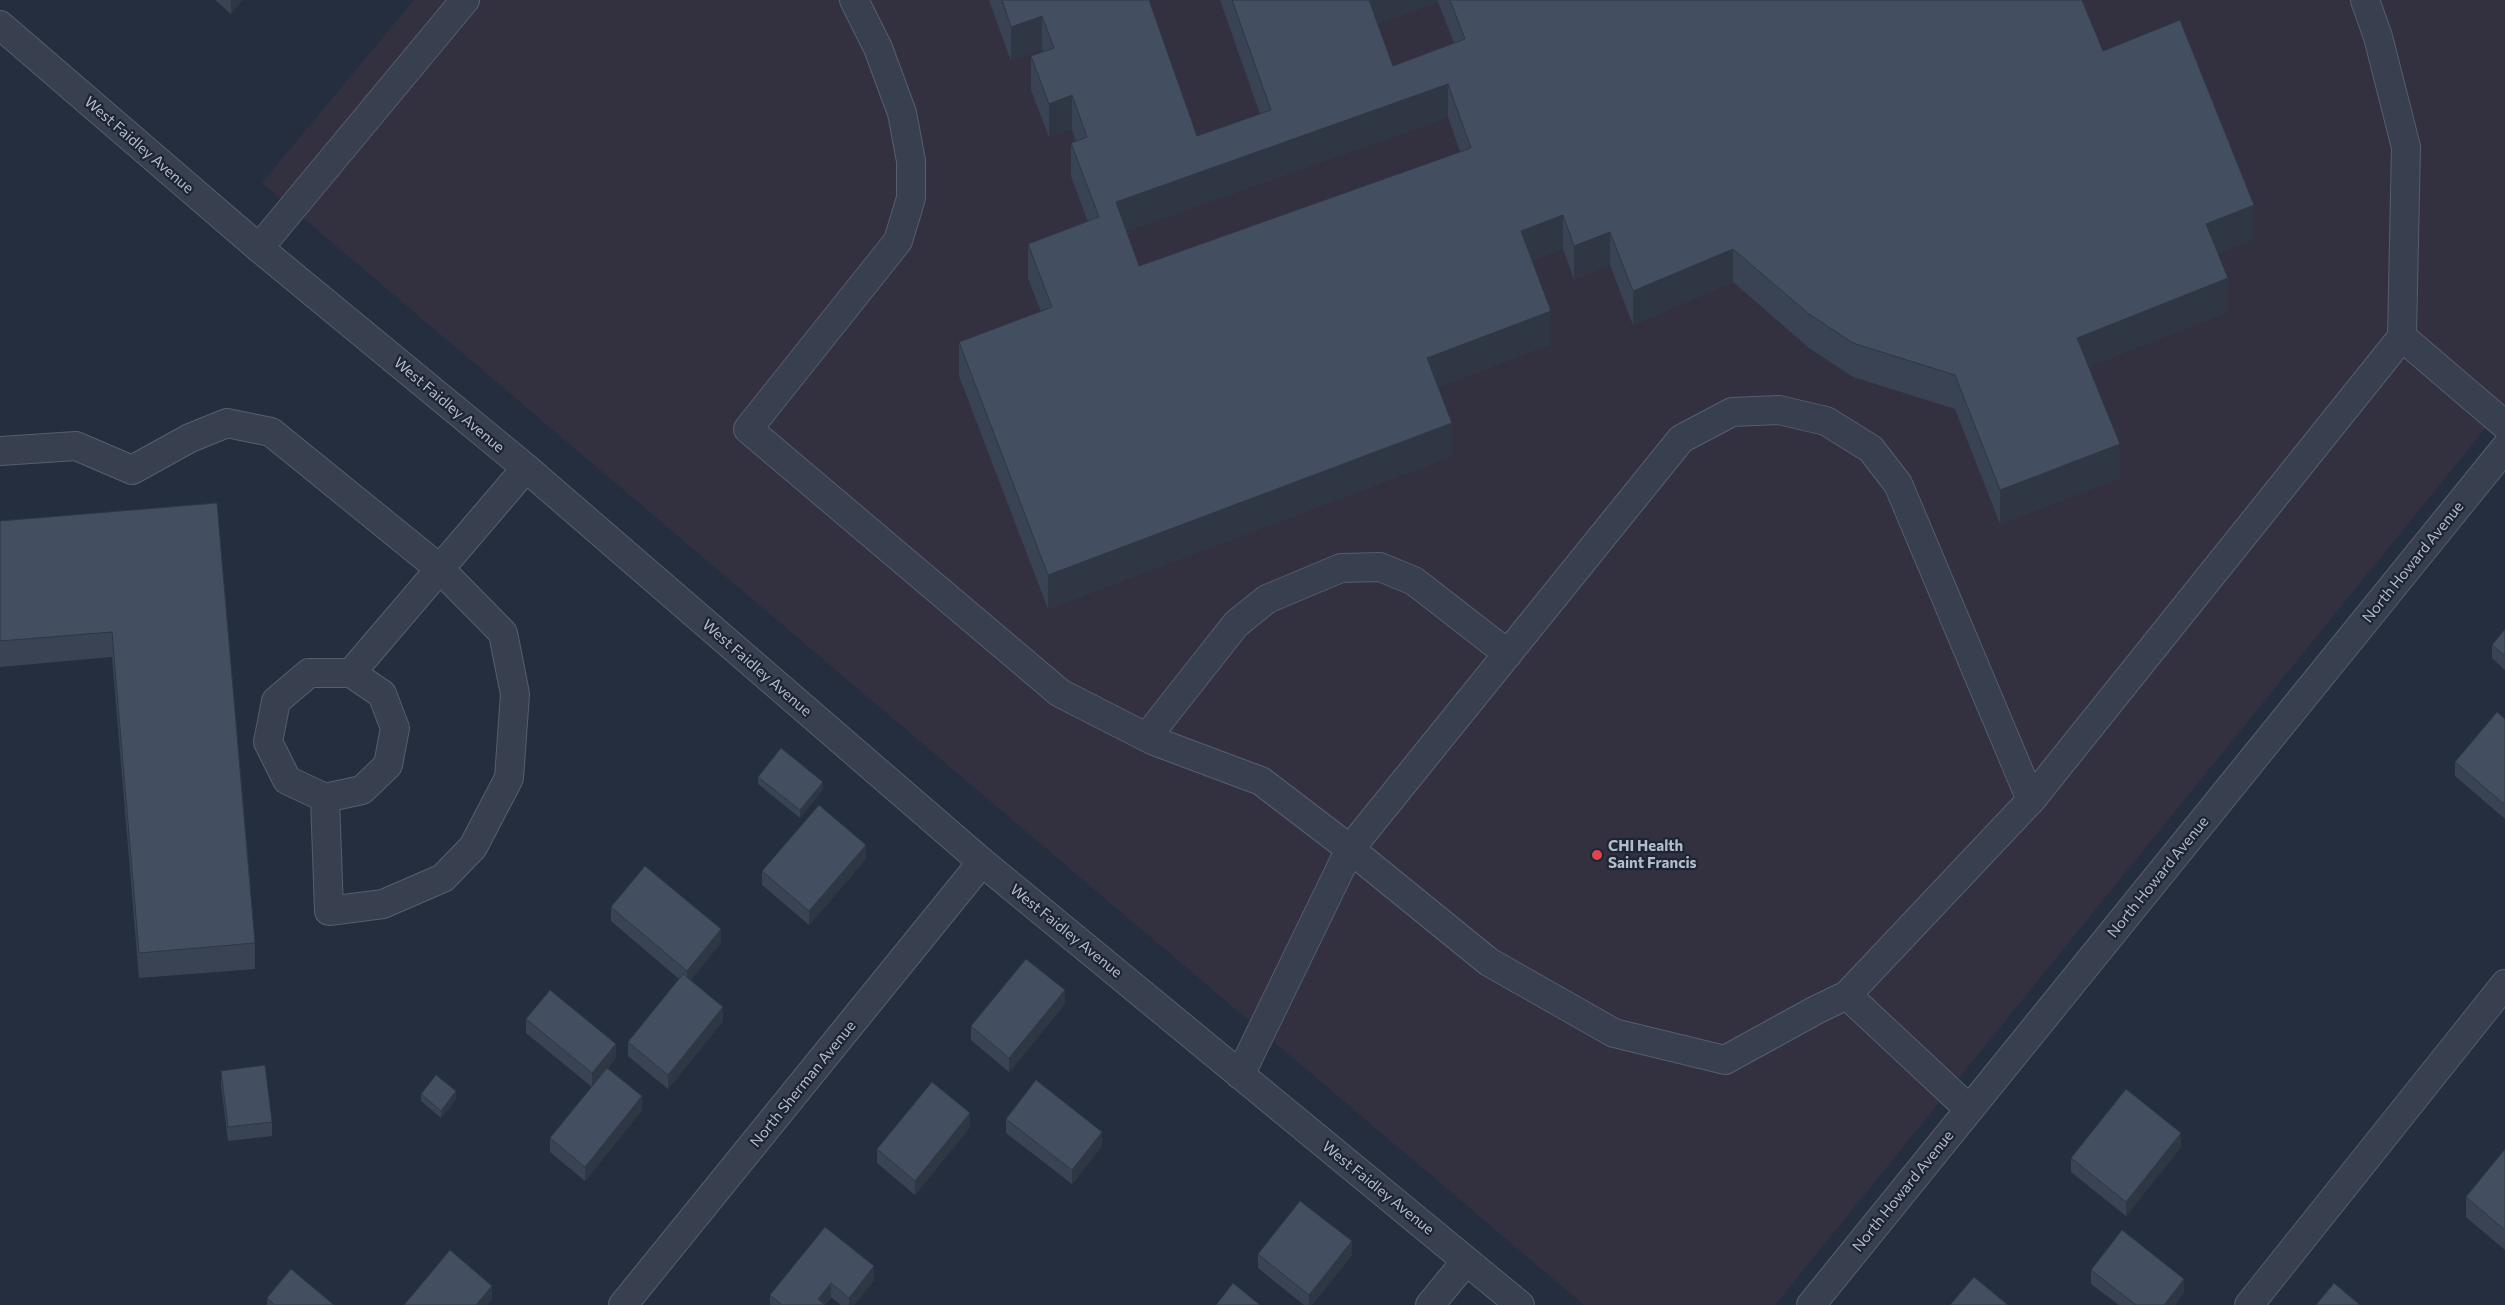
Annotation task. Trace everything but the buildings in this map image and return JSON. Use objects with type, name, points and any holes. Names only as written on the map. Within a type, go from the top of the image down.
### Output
[{"type":"street","points":[[259,248],[465,0]]},
{"type":"street","points":[[854,0],[878,48],[902,113],[911,161],[911,198],[898,241],[748,430],[1060,693],[1147,737],[1261,781],[1350,849],[1489,962],[1614,1033],[1725,1060],[1816,1010],[1848,995],[2032,800],[2402,337],[2406,147],[2378,37],[2365,0]]},
{"type":"street","name":"West Faidley Avenue","points":[[0,25],[259,248],[526,468],[982,862],[1520,1305]]},
{"type":"street","points":[[2402,337],[2505,425]]},
{"type":"street","points":[[1240,1075],[1350,849],[1681,440],[1732,412],[1779,410],[1826,421],[1871,449],[1898,484],[2032,800]]},
{"type":"street","points":[[0,452],[76,446],[132,470],[190,438],[227,422],[271,432],[440,569],[503,633],[515,694],[509,778],[474,847],[443,878],[383,904],[329,911],[325,798]]},
{"type":"street","name":"North Howard Avenue","points":[[1811,1305],[2505,448]]},
{"type":"street","points":[[351,673],[526,468]]},
{"type":"street","points":[[1147,737],[1236,624],[1267,599],[1341,568],[1380,567],[1414,581],[1508,654]]},
{"type":"street","points":[[309,673],[351,673],[382,694],[395,728],[390,756],[388,765],[362,790],[325,798],[287,780],[268,742],[269,734],[276,701],[309,673]]},
{"type":"street","name":"North Sherman Avenue","points":[[623,1305],[982,862]]},
{"type":"street","points":[[2249,1305],[2505,984]]},
{"type":"street","points":[[1848,995],[1969,1109]]},
{"type":"street","points":[[1430,1305],[1466,1261]]},
{"type":"shaded area","name":"CHI Health Saint Francis","points":[[414,0],[2505,0],[2505,404],[1775,1305],[1584,1305],[262,183]]},
{"type":"place","name":"CHI Health Saint Francis","points":[[1597,855]]}]
